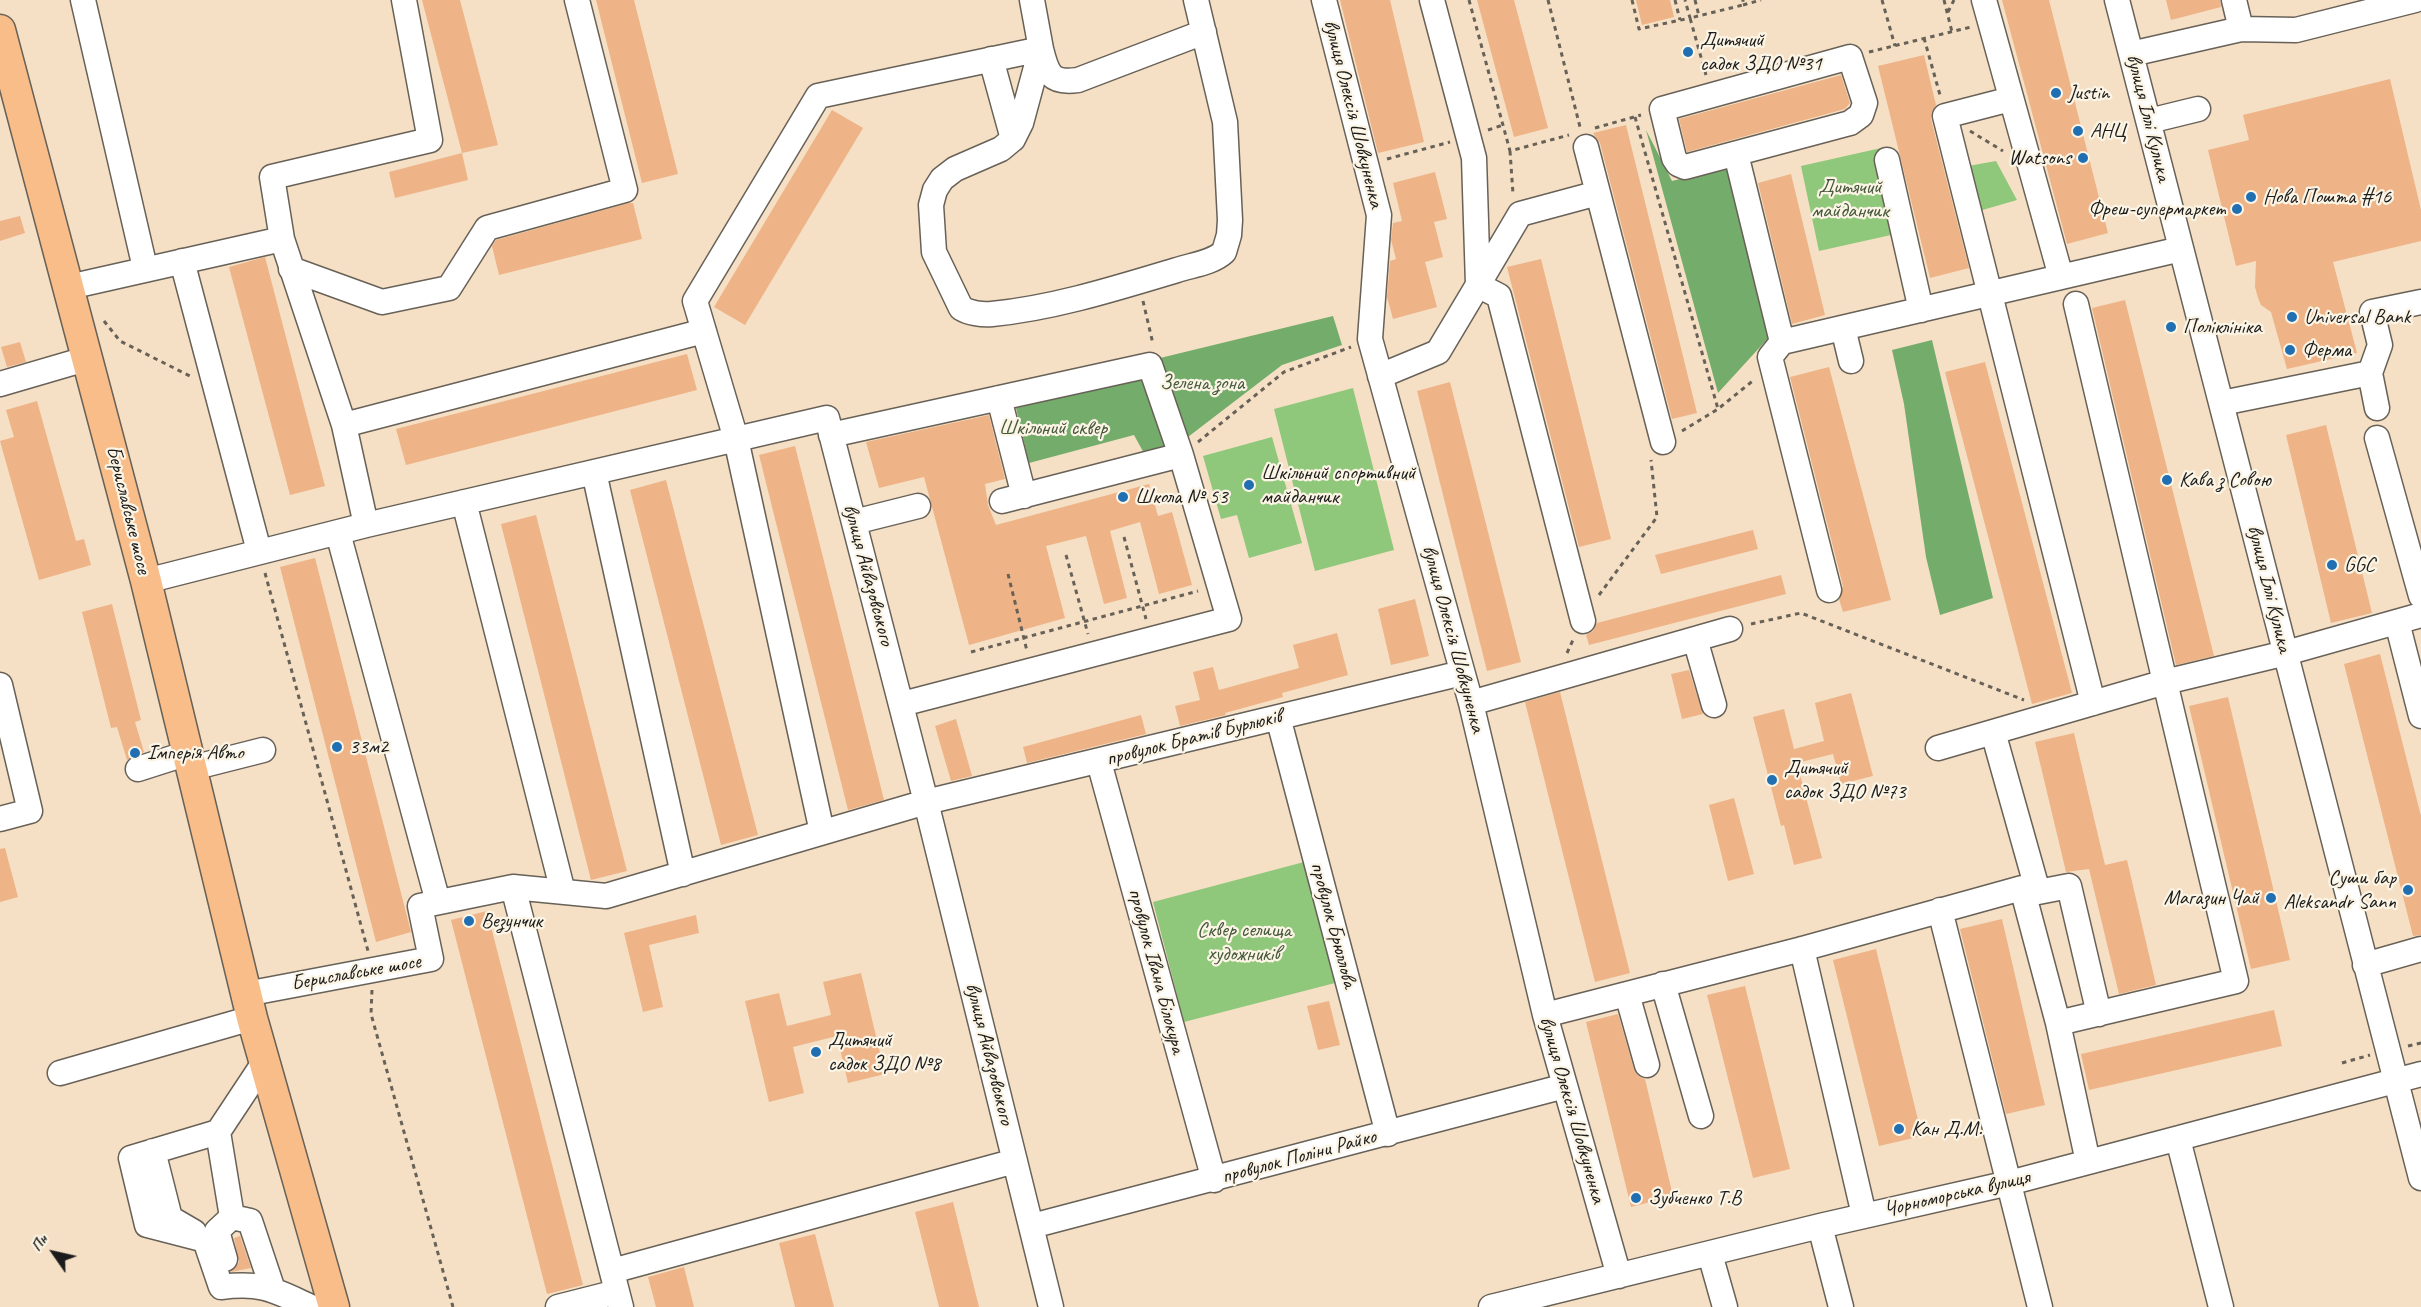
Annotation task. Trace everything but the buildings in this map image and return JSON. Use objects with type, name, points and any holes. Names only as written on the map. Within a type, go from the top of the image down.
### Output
[{"type":"main road","name":"Бериславське шосе","points":[[0,30],[146,581],[249,1006],[334,1307]]},
{"type":"street","points":[[83,0],[145,268]]},
{"type":"street","points":[[366,525],[344,425],[282,239],[272,177],[430,140],[404,0]]},
{"type":"street","points":[[291,269],[382,303],[449,288],[487,228],[625,190],[578,0]]},
{"type":"street","points":[[1032,0],[1046,69],[1059,80]]},
{"type":"street","points":[[1041,49],[1021,123],[1013,139],[1001,148],[955,169],[942,179],[935,190],[931,205],[934,252],[960,309],[989,315],[1011,312],[1138,282],[1219,257],[1228,244],[1230,220],[1225,122],[1196,0]]},
{"type":"street","name":"вулиця Олексія Шовкуненка","points":[[1324,0],[1379,215],[1370,339],[1470,702],[1545,1015],[1619,1276]]},
{"type":"street","points":[[1432,0],[1474,158],[1478,285]]},
{"type":"street","name":"вулиця Іллі Кулика","points":[[2117,0],[2421,1178]]},
{"type":"street","points":[[2234,0],[2241,29]]},
{"type":"street","points":[[2131,54],[2241,29],[2296,30],[2415,0]]},
{"type":"street","points":[[1987,11],[2061,277]]},
{"type":"street","points":[[1030,89],[1059,80],[1078,80],[1204,32]]},
{"type":"street","points":[[822,832],[736,439],[695,302],[818,96],[1041,49]]},
{"type":"street","points":[[1850,57],[1865,103],[1861,115],[1850,123],[1685,167],[1678,164],[1674,158],[1662,109],[1850,57]]},
{"type":"street","points":[[991,59],[1013,139]]},
{"type":"street","points":[[2011,99],[1945,116],[2093,703]]},
{"type":"street","points":[[2149,121],[2198,109]]},
{"type":"street","points":[[1583,135],[1663,442]]},
{"type":"street","points":[[1736,154],[1782,342]]},
{"type":"street","points":[[1887,160],[1921,310]]},
{"type":"street","points":[[1380,376],[1438,352],[1520,214],[1598,193]]},
{"type":"street","points":[[69,286],[282,239]]},
{"type":"street","points":[[1829,590],[1778,418],[1770,357],[1782,342],[2181,249]]},
{"type":"street","points":[[182,261],[259,551]]},
{"type":"street","points":[[1478,285],[1499,296],[1583,621]]},
{"type":"street","points":[[2377,408],[2370,373],[2380,345],[2372,312],[2421,302]]},
{"type":"street","points":[[2058,1023],[2236,981],[2076,304]]},
{"type":"street","points":[[1843,328],[1851,361]]},
{"type":"street","points":[[344,425],[704,331]]},
{"type":"street","points":[[0,384],[88,358]]},
{"type":"street","points":[[146,581],[366,525],[736,439],[999,398],[1150,364],[1181,455],[1229,619],[902,704]]},
{"type":"street","points":[[2222,403],[2370,373]]},
{"type":"street","points":[[999,398],[1013,499],[1181,455]]},
{"type":"street","name":"вулиця Айвазовського","points":[[829,426],[902,704],[1051,1307]]},
{"type":"street","points":[[2377,438],[2421,596]]},
{"type":"street","points":[[594,472],[683,874]]},
{"type":"street","points":[[464,502],[563,892]]},
{"type":"street","points":[[854,522],[918,506]]},
{"type":"street","points":[[338,533],[438,902],[513,886],[606,897],[926,802]]},
{"type":"street","points":[[1938,748],[2164,682],[2286,653],[2421,615]]},
{"type":"street","points":[[2397,622],[2421,716]]},
{"type":"street","points":[[1470,702],[1730,628]]},
{"type":"street","points":[[1695,639],[1714,705]]},
{"type":"street","name":"провулок Братів Бурлюків","points":[[926,802],[1462,673]]},
{"type":"street","points":[[0,685],[30,811],[0,819]]},
{"type":"street","name":"провулок Брюллова","points":[[1278,717],[1388,1134]]},
{"type":"street","points":[[1993,732],[2038,892],[2068,886],[2099,1014]]},
{"type":"street","points":[[138,768],[262,750]]},
{"type":"street","name":"провулок Івана Білокура","points":[[1099,762],[1214,1180]]},
{"type":"street","points":[[513,886],[617,1290]]},
{"type":"street","points":[[1545,1015],[1802,949],[2022,888],[2058,1023],[2088,1162]]},
{"type":"street","name":"Бериславське шосе","points":[[249,1006],[373,970],[431,959],[420,906],[438,902]]},
{"type":"street","points":[[1940,910],[2040,1307]]},
{"type":"street","points":[[1802,949],[1864,1215]]},
{"type":"street","points":[[2365,964],[2421,949]]},
{"type":"street","points":[[1663,984],[1701,1116]]},
{"type":"street","points":[[1627,994],[1647,1065]]},
{"type":"street","points":[[60,1072],[249,1006]]},
{"type":"street","points":[[265,1060],[218,1132],[131,1158],[147,1225],[205,1240],[221,1287],[253,1286],[311,1307]]},
{"type":"street","name":"Чорноморська вулиця","points":[[1491,1307],[1535,1302],[1619,1276],[1864,1215],[2009,1182],[2421,1074]]},
{"type":"street","name":"провулок Поліни Райко","points":[[1032,1226],[1565,1086]]},
{"type":"street","points":[[218,1132],[232,1217]]},
{"type":"street","points":[[2178,1139],[2221,1307]]},
{"type":"street","points":[[558,1307],[1015,1161]]},
{"type":"street","points":[[232,1217],[217,1231],[253,1286]]},
{"type":"street","points":[[232,1217],[250,1221],[253,1286]]},
{"type":"street","points":[[1820,1226],[1841,1307]]},
{"type":"street","points":[[1710,1254],[1725,1307]]},
{"type":"path","points":[[1468,0],[1510,151],[1513,193]]},
{"type":"path","points":[[1548,0],[1583,135]]},
{"type":"path","points":[[1632,0],[1639,29],[1761,0]]},
{"type":"path","points":[[1675,0],[1680,20]]},
{"type":"path","points":[[1685,0],[1707,78]]},
{"type":"path","points":[[1695,0],[1699,16]]},
{"type":"path","points":[[1742,0],[1743,5]]},
{"type":"path","points":[[1882,0],[1895,46]]},
{"type":"path","points":[[1944,0],[1952,32]]},
{"type":"path","points":[[1948,14],[1954,0]]},
{"type":"path","points":[[1850,57],[1952,32],[1987,11]]},
{"type":"path","points":[[1510,151],[1583,135],[1662,109]]},
{"type":"path","points":[[1635,117],[1718,409]]},
{"type":"path","points":[[1366,165],[1503,125]]},
{"type":"path","points":[[1138,282],[1154,348]]},
{"type":"path","points":[[104,321],[120,340],[214,388]]},
{"type":"path","points":[[1181,455],[1284,372],[1370,339]]},
{"type":"path","points":[[1554,679],[1593,603],[1658,518],[1650,455],[1663,442],[1718,409],[1771,365]]},
{"type":"path","points":[[1124,537],[1142,606]]},
{"type":"path","points":[[259,551],[373,970],[371,1014],[453,1307]]},
{"type":"path","points":[[1066,555],[1085,621]]},
{"type":"path","points":[[1008,574],[1024,638]]},
{"type":"path","points":[[971,652],[1199,591]]},
{"type":"path","points":[[1730,628],[1801,614],[2023,699],[2036,720]]},
{"type":"green space","points":[[1646,130],[1672,181],[1733,166],[1771,335],[1718,393]]},
{"type":"green space","name":"Дитячий майданчик","points":[[1881,148],[1900,233],[1819,251],[1801,166]]},
{"type":"green space","points":[[1996,161],[2017,200],[1979,211],[1968,166]]},
{"type":"green space","name":"Зелена зона","points":[[1333,316],[1342,345],[1282,365],[1184,440],[1156,359]]},
{"type":"green space","points":[[1932,340],[1993,598],[1940,615],[1926,557],[1904,404],[1892,350]]},
{"type":"green space","name":"Шкільний сквер","points":[[1145,377],[1172,452],[1145,455],[1134,435],[1029,463],[1016,408]]},
{"type":"green space","points":[[1353,388],[1394,550],[1315,571],[1274,409]]},
{"type":"green space","name":"Шкільний спортивний майданчик","points":[[1272,437],[1302,543],[1249,558],[1237,515],[1221,519],[1203,456]]},
{"type":"green space","name":"Сквер селища художників","points":[[1304,862],[1335,983],[1184,1022],[1153,902]]},
{"type":"place","name":"Дитячий садок ЗДО №31","points":[[1688,52]]},
{"type":"place","name":"Justin","points":[[2056,93]]},
{"type":"place","name":"АНЦ","points":[[2078,131]]},
{"type":"place","name":"Watsons","points":[[2083,158]]},
{"type":"place","name":"Нова Пошта #16","points":[[2251,197]]},
{"type":"place","name":"Фреш-супермаркет","points":[[2237,209]]},
{"type":"place","name":"Universal Bank","points":[[2292,317]]},
{"type":"place","name":"Поліклініка","points":[[2171,327]]},
{"type":"place","name":"Ферма","points":[[2290,350]]},
{"type":"place","name":"Кава з Совою","points":[[2167,480]]},
{"type":"place","name":"Шкільний спортивний майданчик","points":[[1249,485]]},
{"type":"place","name":"Школа № 53","points":[[1123,497]]},
{"type":"place","name":"GGC","points":[[2332,565]]},
{"type":"place","name":"33м2","points":[[337,747]]},
{"type":"place","name":"Імперія Авто","points":[[135,753]]},
{"type":"place","name":"Дитячий садок ЗДО №73","points":[[1772,780]]},
{"type":"place","name":"Суши бар Aleksandr Sann","points":[[2408,890]]},
{"type":"place","name":"Магазин Чай","points":[[2271,898]]},
{"type":"place","name":"Везунчик","points":[[469,921]]},
{"type":"place","name":"Дитячий садок ЗДО №8","points":[[816,1052]]},
{"type":"place","name":"Кан Д.М.","points":[[1899,1129]]},
{"type":"place","name":"Зубченко Т.В","points":[[1636,1198]]}]
